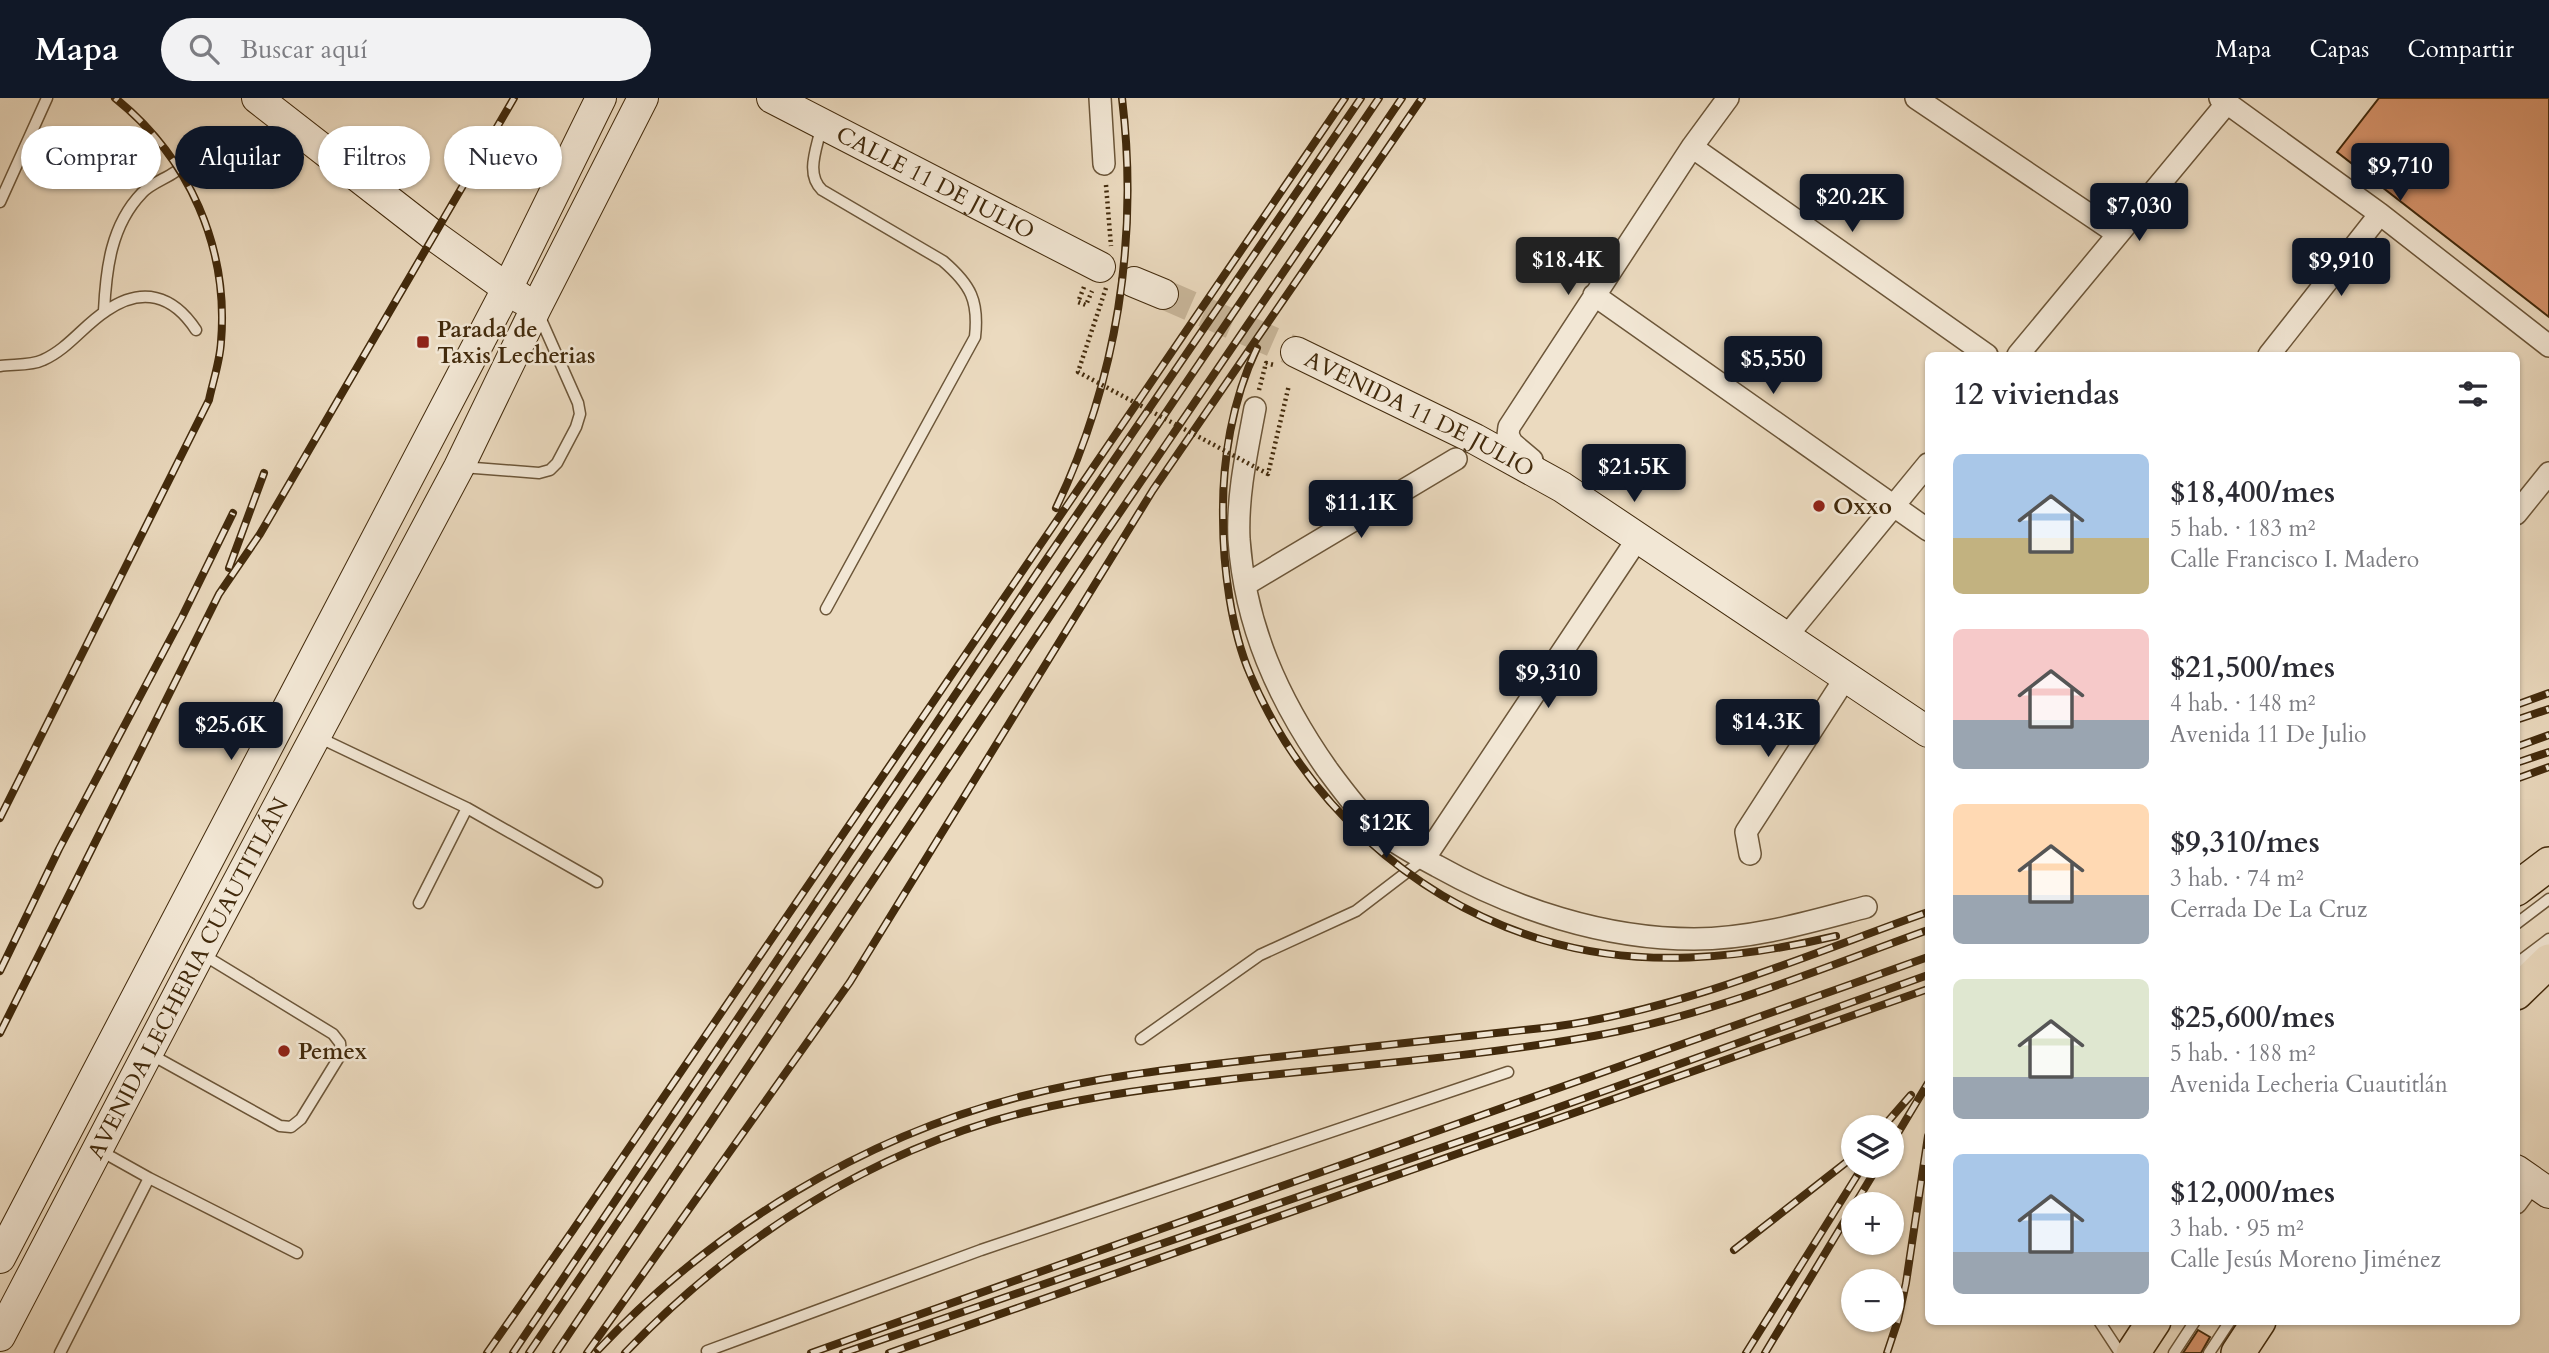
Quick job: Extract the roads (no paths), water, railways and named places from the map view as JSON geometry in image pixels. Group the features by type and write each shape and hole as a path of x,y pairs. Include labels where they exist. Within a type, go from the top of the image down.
{"main road":[{"path":"257,98 507,289 536,308"},
{"name":"AVENIDA LECHERIA CUAUTITLÁN","path":"0,1258 507,289 601,98"},
{"name":"AVENIDA LECHERIA CUAUTITLÁN","path":"0,1336 459,467 643,98"},
{"name":"CALLE 11 DE JULIO","path":"772,98 1113,279 1163,294"},
{"name":"AVENIDA 11 DE JULIO","path":"1296,352 1475,439 1562,487 1925,730"},
{"path":"2520,886 2549,864"},
{"path":"2520,989 2549,961"},
{"path":"0,1258 32,1274"},
{"path":"2133,1353 2151,1325"},
{"path":"2231,1346 2255,1325"}],"street":[{"path":"1100,98 1104,164"},
{"path":"1562,487 1512,443 1508,435 1509,427 1692,147 1728,98"},
{"path":"1916,98 2118,234"},
{"path":"2020,352 2226,100 2380,214 2549,346"},
{"path":"1692,147 1983,352"},
{"path":"2271,352 2380,214"},
{"path":"1594,295 1925,528"},
{"path":"1255,408 1241,479 1239,538 1245,585 1258,640 1277,689 1314,750 1340,787 1374,826 1424,859 1481,891 1539,912 1627,933 1694,939 1770,932 1866,907"},
{"path":"1245,585 1456,458"},
{"path":"1786,637 1925,468"},
{"path":"2520,509 2549,473"},
{"path":"1424,859 1638,538"},
{"path":"1750,854 1746,832 1846,677"}],"lane":[{"path":"0,202 47,98"},
{"path":"822,125 812,173 815,183 822,190 943,261 961,276 973,295 978,315 975,337 826,609"},
{"path":"104,311 107,267 120,224 143,192 175,173"},
{"path":"0,366 41,361 78,337 104,311 126,299 150,296 170,302 185,313 196,330"},
{"path":"459,467 539,473 550,470 557,463 576,427 580,414 578,403 536,308"},
{"path":"315,736 467,808 597,882"},
{"path":"419,903 467,808"},
{"path":"1141,1039 1260,955 1356,911 1424,859"},
{"path":"2520,921 2549,899"},
{"path":"2520,961 2549,939"},
{"path":"148,1052 280,1126 291,1127 301,1119 341,1054 340,1043 333,1034 200,953"},
{"path":"707,1351 981,1250 1508,1072"},
{"path":"97,1149 297,1253"},
{"path":"60,1353 149,1178"},
{"path":"2102,1325 2120,1353"},
{"path":"2174,1353 2192,1325"}],"tunnel":[{"path":"1163,294 1296,352"}],"railway":[{"path":"0,818 209,400 219,356 222,307 218,273 199,207 164,148 115,98"},
{"path":"0,1033 219,594 260,534 514,98"},
{"path":"1056,508 1094,410 1118,308 1125,256 1127,204 1127,151 1122,98"},
{"path":"487,1353 1345,98"},
{"path":"513,1353 1039,570 1361,98"},
{"path":"529,1353 1379,98"},
{"path":"556,1353 1101,540 1402,98"},
{"path":"587,1353 850,982 1153,490 1422,98"},
{"path":"1257,348 1235,410 1224,475 1223,518 1229,598 1243,657 1272,720 1331,803 1367,839 1406,871 1449,899 1495,922 1543,940 1616,955 1689,958 1763,950 1836,936"},
{"path":"229,568 264,473"},
{"path":"0,971 59,849 182,617 233,513"},
{"path":"2520,704 2549,693"},
{"path":"2520,719 2549,709"},
{"path":"2520,746 2549,735"},
{"path":"2520,762 2549,752"},
{"path":"2520,778 2549,767"},
{"path":"598,1350 642,1306 740,1227 848,1162 963,1114 1052,1089 1140,1073 1552,1027 1600,1019 1648,1008 1743,979 1925,913"},
{"path":"625,1353 667,1311 712,1272 810,1203 917,1148 973,1127 1055,1105 1130,1092 1504,1050 1594,1036 1721,1004 1925,931"},
{"path":"811,1353 1925,958"},
{"path":"843,1353 1540,1114 1925,976"},
{"path":"889,1353 1925,990"},
{"path":"1904,1123 1925,1088"},
{"path":"1894,1115 1911,1095"},
{"path":"1887,1353 1906,1283 1925,1156"},
{"path":"1734,1250 1841,1166"},
{"path":"1746,1353 1855,1178"},
{"path":"1862,1192 1871,1178"},
{"path":"1765,1353 1841,1227"}],"place":[{"name":"Parada de Taxis Lecherias","path":"423,342"},
{"name":"Oxxo","path":"1819,506"},
{"name":"Pemex","path":"284,1051"}]}
